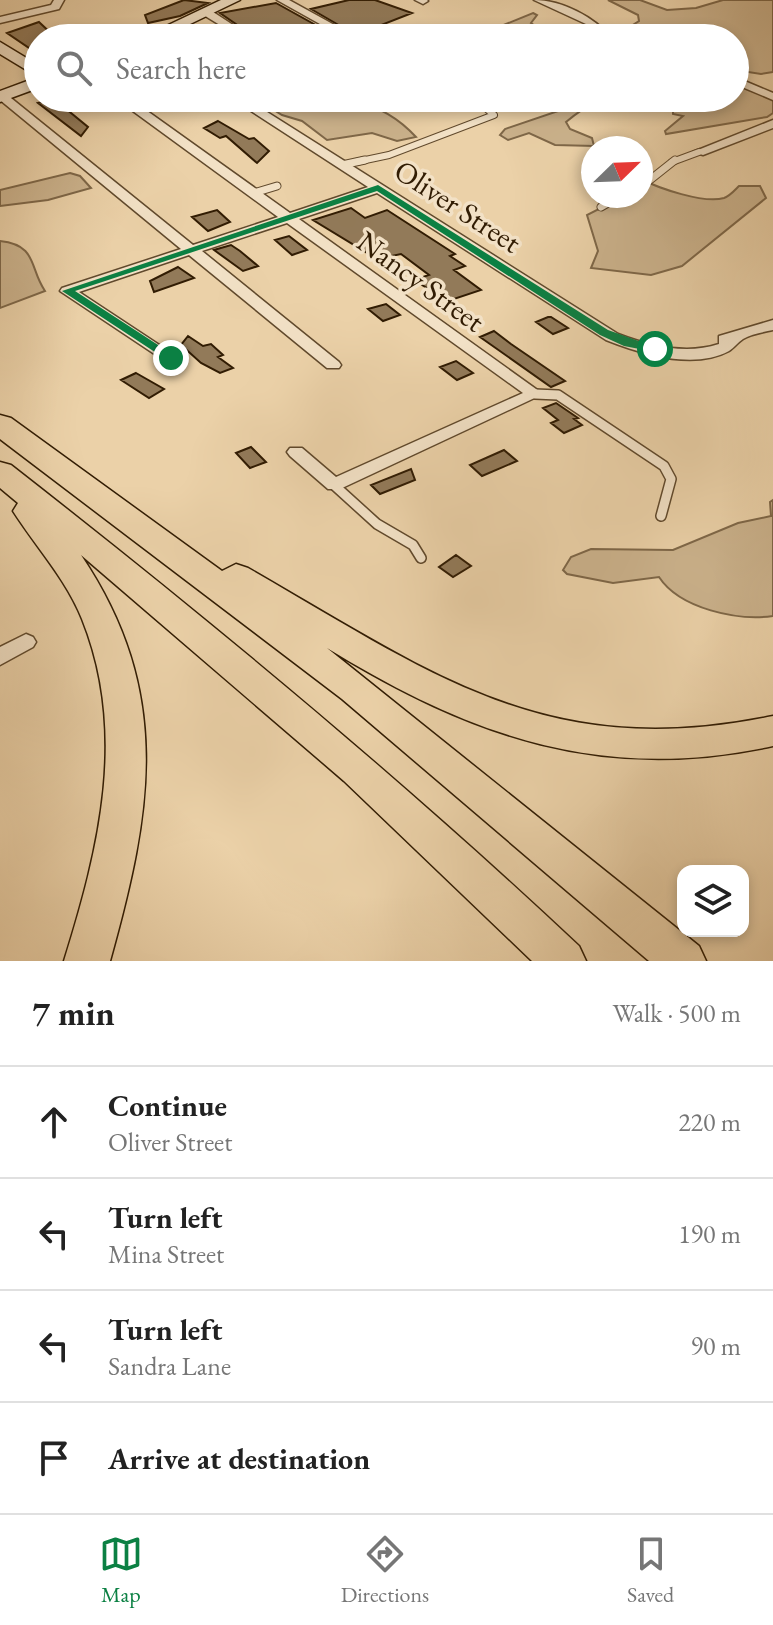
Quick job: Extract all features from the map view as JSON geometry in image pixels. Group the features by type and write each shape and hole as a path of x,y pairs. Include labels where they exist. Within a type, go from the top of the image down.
{"highway":[{"path":"0,424 392,718 683,961"},
{"path":"0,472 222,650 383,791 563,961"},
{"path":"0,479 45,530 82,582 108,636 124,698 128,734 126,806 113,871 87,961"},
{"path":"104,500 411,679 495,717 555,733 651,744 710,742 773,731"}],"main road":[{"path":"180,24 227,1"},
{"path":"0,47 24,63"},
{"path":"1,96 24,87"}],"street":[{"path":"0,20 34,6 57,6 59,0"},
{"path":"282,0 327,24"},
{"path":"539,0 592,24"},
{"path":"206,12 225,24"},
{"path":"749,86 773,97"},
{"path":"1,96 333,365"},
{"name":"Nancy Street","path":"141,112 535,394"},
{"name":"Oliver Street","path":"259,112 604,333 628,343 675,354 701,352 730,345 734,339 773,325"},
{"path":"699,152 773,124"},
{"path":"171,358 67,291 378,188"},
{"path":"296,452 334,485 535,394"},
{"path":"0,657 26,642"}],"lane":[{"path":"342,165 389,155 494,115 490,112"},
{"path":"653,177 675,160 699,152"},
{"path":"254,193 277,186"},
{"path":"535,394 558,395 664,466 671,479 661,516"},
{"path":"334,485 381,527 416,546 421,558"}],"shaded area":[{"path":"608,0 640,0 667,10 696,8 723,0 773,0 773,72 749,72 749,24 634,24 639,21 638,15"},
{"path":"533,13 537,15 532,24 506,24"},
{"path":"749,88 773,98 773,113 767,117 666,134 665,131 683,116 673,114 749,112"},
{"path":"277,112 384,112 416,137 397,141 372,133 327,140 302,121"},
{"path":"555,112 579,112 566,122 570,129 587,136 581,136 581,146 555,145 529,133 508,140 500,135 505,129"},
{"path":"70,173 80,176 91,188 48,200 0,206 0,190"},
{"path":"653,184 705,199 724,198 739,186 760,186 766,198 682,266 651,275 591,268 598,251 587,215 601,208 653,208"},
{"path":"0,241 21,247 27,253 45,291 0,308"},
{"path":"773,500 773,616 743,617 695,605 668,588 659,577 613,583 567,574 563,570 571,557 591,549 673,550 738,523 771,516 770,502"}],"building":[{"path":"184,0 208,3 180,16 148,23 145,15"},
{"path":"349,0 375,0 412,13 384,24 337,24 311,9"},
{"path":"276,3 314,24 236,24 220,13"},
{"path":"24,27 24,45 7,33"},
{"path":"50,112 70,112 88,127 81,136"},
{"path":"218,121 249,139 254,138 269,151 257,163 226,136 220,138 204,128"},
{"path":"351,208 365,218 387,210 455,254 450,256 465,266 454,270 481,290 448,301 414,280 429,275 401,254 377,259 313,220"},
{"path":"217,210 230,222 208,231 192,217"},
{"path":"289,236 307,250 292,255 275,240"},
{"path":"231,245 258,266 243,271 214,250"},
{"path":"178,267 194,278 154,292 150,281"},
{"path":"386,304 400,315 383,321 368,309"},
{"path":"548,317 568,328 553,334 536,322"},
{"path":"494,331 565,381 551,387 480,337"},
{"path":"188,336 203,346 211,344 223,355 218,357 233,368 220,373 201,363 181,345"},
{"path":"456,361 473,373 457,380 440,367"},
{"path":"136,373 164,389 149,398 121,380"},
{"path":"556,403 578,418 574,419 582,425 564,433 551,423 558,420 543,408"},
{"path":"251,447 266,462 250,468 236,453"},
{"path":"504,450 517,461 482,476 470,465"},
{"path":"411,469 415,480 380,494 371,485"},
{"path":"456,555 471,566 453,577 439,567"}],"route":[{"path":"171,358 67,291 378,188 604,333 636,346 655,349"}]}
